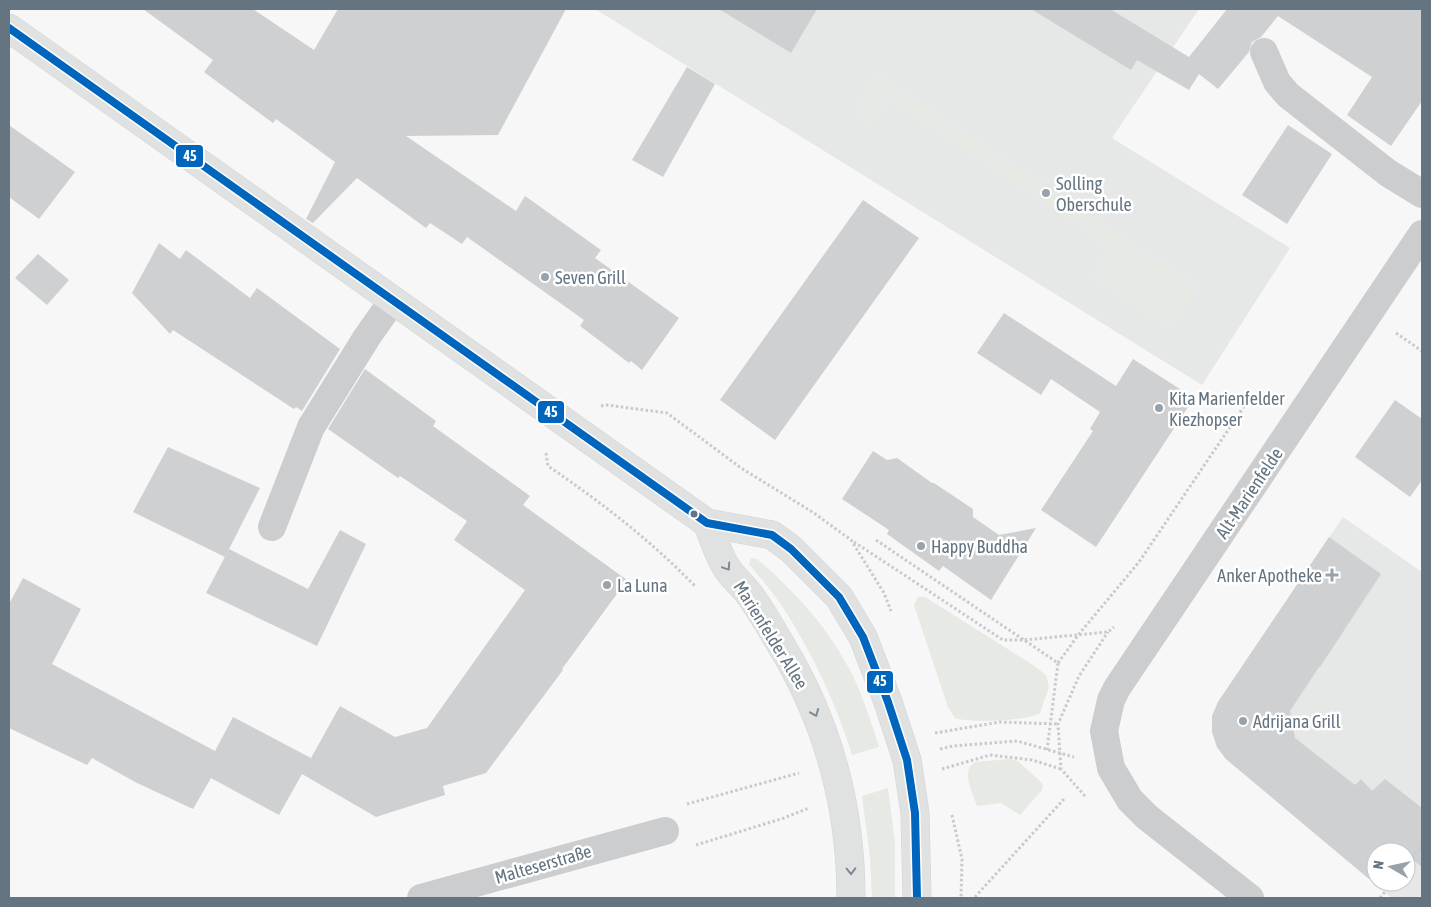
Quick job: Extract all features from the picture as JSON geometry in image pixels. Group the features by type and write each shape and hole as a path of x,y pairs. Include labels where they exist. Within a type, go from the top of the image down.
{"main road":[{"path":"9,28 707,523 772,535 791,549 839,597 863,636 888,702 907,760 915,813 917,898"},
{"name":"Marienfelder Allee","path":"707,523 725,565 758,609 804,686 831,752 845,817 851,865 851,898"}],"street":[{"path":"1264,52 1277,82 1288,94 1388,173 1422,194"},
{"name":"Alt-Marienfelde","path":"1111,768 1104,731 1111,700 1117,688 1422,234"},
{"path":"272,527 311,427 366,337 393,300"},
{"path":"1111,768 1130,800 1147,817 1250,898"},
{"name":"Malteserstraße","path":"421,898 664,831"}],"path":[{"path":"1048,750 1058,664 1078,634 1139,562 1251,396"},
{"path":"550,411 546,456 548,466 666,556 697,589"},
{"path":"851,540 1003,640 1023,640 1108,632 1121,621"},
{"path":"876,540 1058,664"},
{"path":"932,734 1000,722 1058,724"},
{"path":"940,750 953,746 1017,741 1111,768"},
{"path":"941,769 990,755 1032,760 1060,769"},
{"path":"800,772 678,807 664,831 689,847 784,818 809,808"},
{"path":"974,897 1064,800"}],"shaded area":[{"name":"Solling Oberschule","path":"595,9 1199,9 1112,138 1290,248 1202,385"},
{"path":"877,74 1198,287 1169,327 1094,275 1112,248 888,96 869,124 859,117 857,106"},
{"path":"1343,517 1422,572 1422,898 1392,898 1385,892 1416,892 1416,842 1366,842 1366,876 1226,759 1217,747 1212,732 1212,716 1218,702"},
{"path":"751,558 757,559 799,599 835,644 858,686 879,747 852,755 839,716 813,660 782,606 749,564"},
{"path":"918,597 925,597 1046,675 1049,687 1040,713 1024,718 998,720 962,720 955,718 948,707 914,605"},
{"path":"1009,759 1018,761 1043,784 1042,790 1020,815 1001,803 977,806 969,782 968,771 975,762"},
{"path":"888,788 895,842 895,898 872,898 870,857 862,796"}],"building":[{"path":"143,9 253,9 314,50 338,9 566,9 498,135 406,136 516,211 525,196 601,250 595,258 679,318 642,370 631,361 629,363 580,326 584,320 467,237 462,244 430,223 426,228 357,178 313,223 306,219 335,162 276,119 273,123 204,72 213,60"},
{"path":"719,9 817,9 791,53"},
{"path":"1031,9 1110,9 1189,57 1227,9 1422,9 1422,101 1391,146 1347,115 1372,77 1278,16 1261,37 1252,42 1249,52 1218,89 1199,74 1189,90 1137,60 1131,70"},
{"path":"687,67 715,84 663,177 632,160"},
{"path":"9,125 75,172 39,219 9,197"},
{"path":"1288,125 1332,154 1287,224 1242,195"},
{"path":"863,200 919,238 775,440 720,400"},
{"path":"159,243 180,259 186,250 250,298 257,288 340,349 302,411 296,407 294,409 173,330 170,334 132,293"},
{"path":"38,254 69,280 47,305 15,278"},
{"path":"1004,313 1116,386 1133,359 1194,398 1096,547 1041,510 1093,431 1090,429 1100,412 1051,379 1041,395 977,353"},
{"path":"365,369 436,421 433,426 530,496 523,505 627,580 486,773 443,786 445,795 376,817 302,774 279,815 211,778 193,809 137,783 92,758 87,765 9,728 9,604 23,578 81,609 52,664 215,751 233,717 311,758 340,706 395,737 427,728 525,590 454,540 467,521 400,476 398,478 328,429"},
{"path":"1395,400 1422,419 1422,480 1410,497 1355,457"},
{"path":"168,447 260,488 225,557 133,512"},
{"path":"873,451 887,460 897,458 973,509 973,517 999,535 1036,528 991,600 943,566 939,571 887,534 889,530 842,499"},
{"path":"340,530 366,544 317,646 206,593 229,549 308,589"},
{"path":"1329,537 1381,574 1290,711 1295,738 1355,785 1361,779 1372,791 1385,779 1422,808 1422,867 1416,862 1416,842 1366,842 1366,876 1226,759 1217,747 1212,732 1212,716 1218,702"}],"transit line":[{"name":"45","path":"9,28 707,523 772,535 791,549 839,597 863,637 888,702 907,760 915,813 917,898"}],"place":[{"name":"Solling Oberschule","path":"1046,193"},
{"name":"Seven Grill","path":"545,277"},
{"name":"Kita Marienfelder Kiezhopser","path":"1159,408"},
{"name":"Happy Buddha","path":"921,546"},
{"name":"Anker Apotheke","path":"1332,575"},
{"name":"La Luna","path":"607,585"},
{"name":"Adrijana Grill","path":"1243,721"}]}
